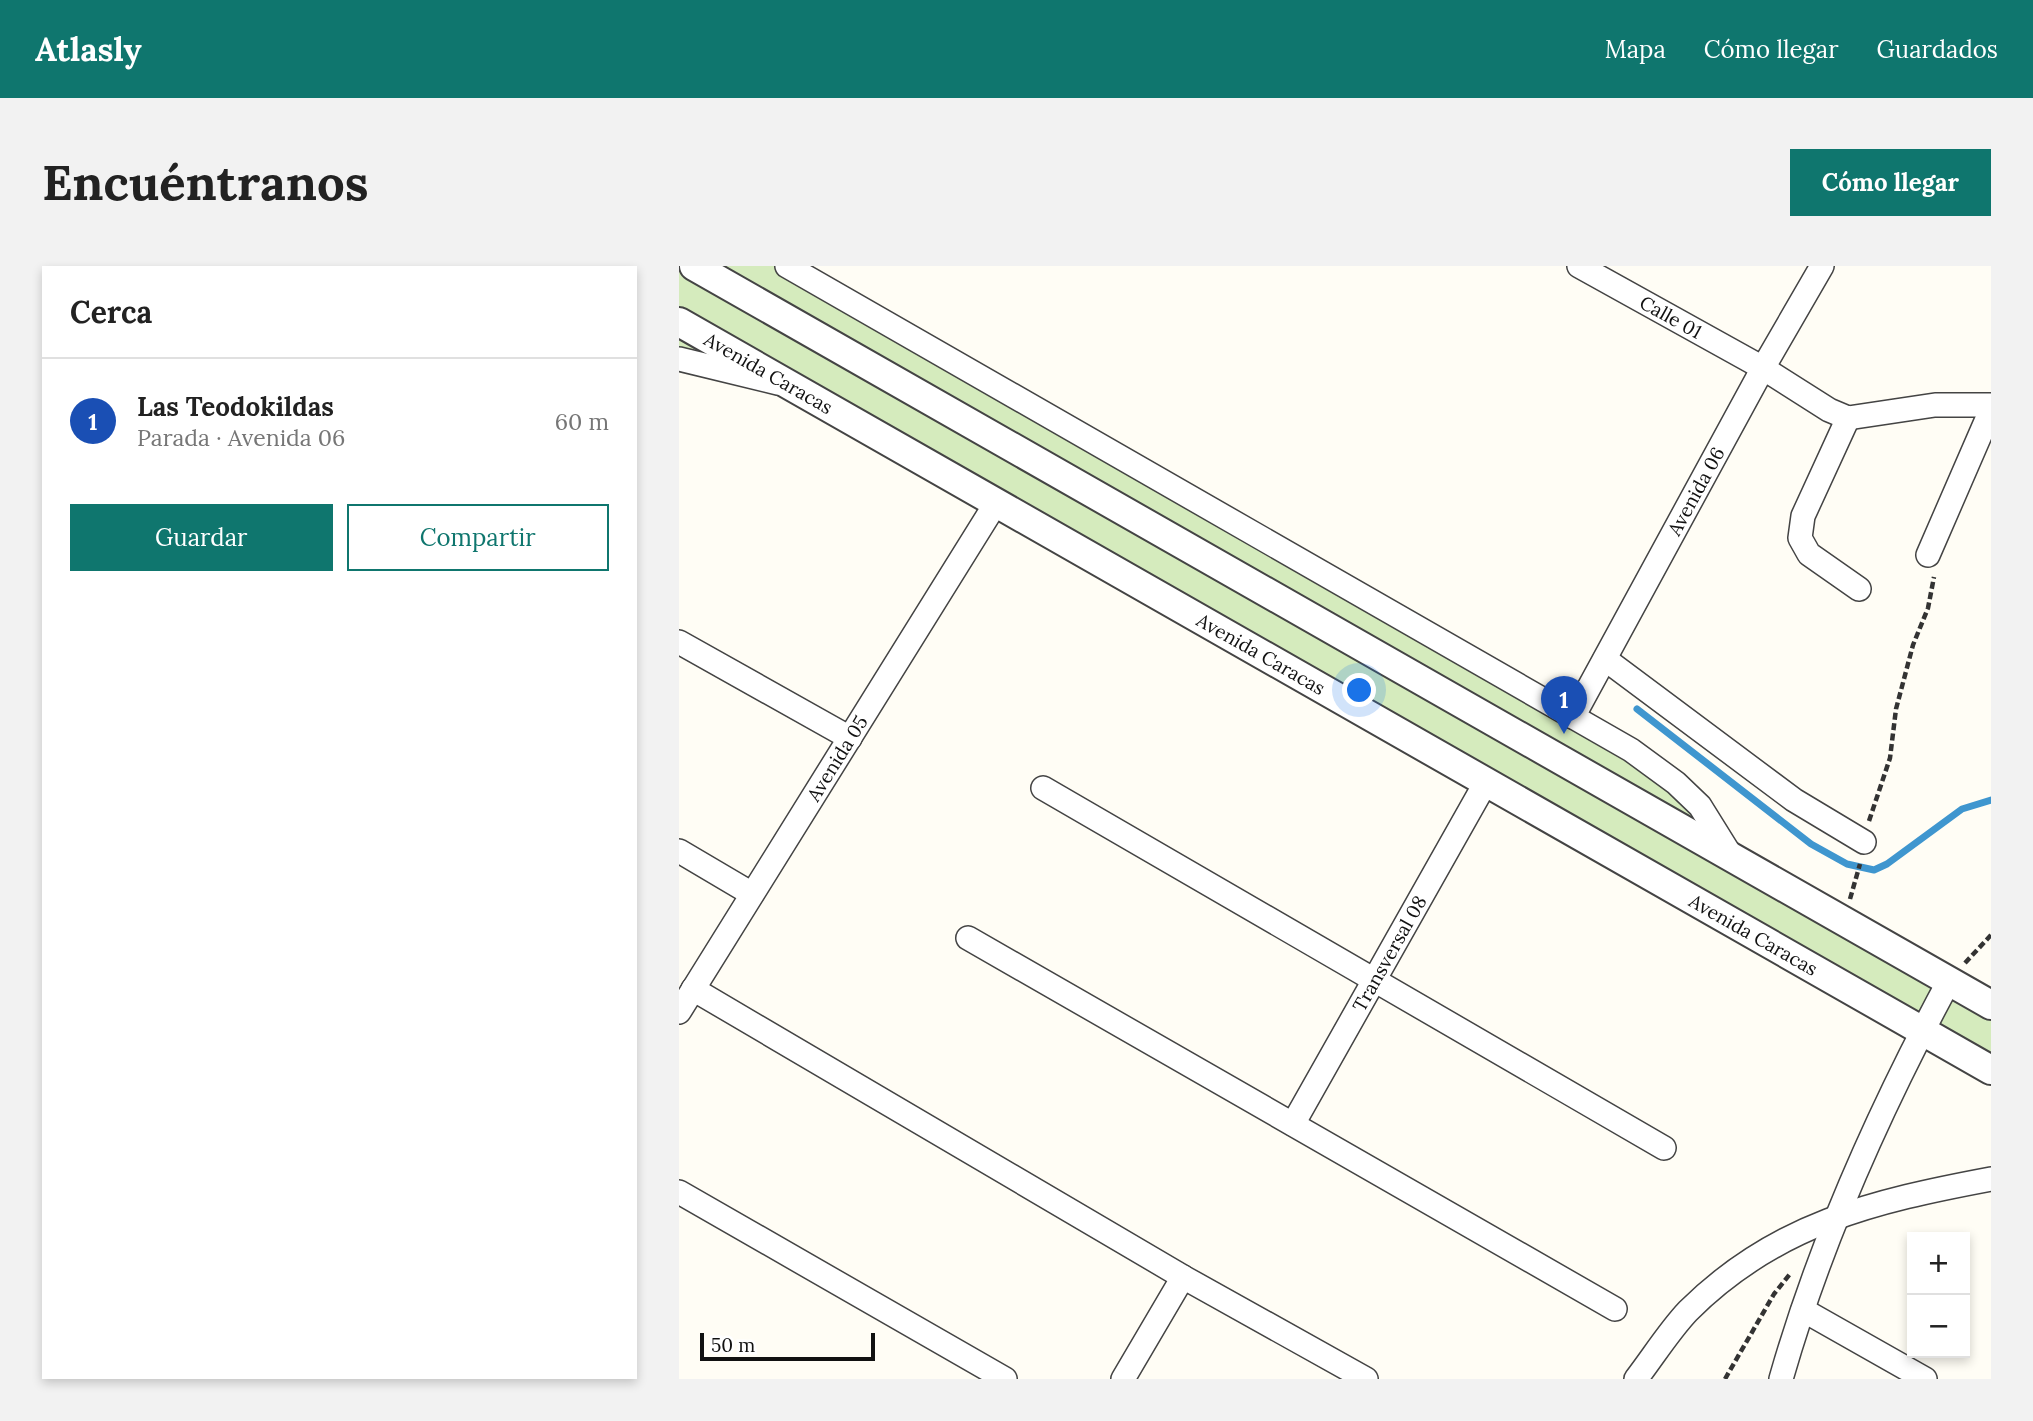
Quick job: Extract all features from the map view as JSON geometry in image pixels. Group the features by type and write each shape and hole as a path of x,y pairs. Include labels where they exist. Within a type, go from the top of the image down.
{"street":[{"path":"694,266 1991,1005"},
{"path":"787,266 1632,750 1700,806 1733,859"},
{"name":"Avenida 06","path":"1573,717 1763,368 1822,266"},
{"name":"Calle 01","path":"1587,268 1763,368 1829,410 1848,418"},
{"name":"Avenida Caracas","path":"679,322 1991,1070"},
{"path":"679,359 790,386"},
{"path":"1859,589 1808,554 1800,538 1803,516 1848,418 1935,405 1991,407 1928,555"},
{"name":"Avenida 05","path":"679,1012 996,503"},
{"path":"679,642 850,737"},
{"path":"1605,659 1794,800 1864,842"},
{"name":"Transversal 08","path":"1293,1124 1486,782"},
{"path":"1043,788 1664,1148"},
{"path":"679,852 753,894"},
{"path":"968,938 1615,1309"},
{"path":"1781,1379 1803,1310 1838,1217 1922,1031 1949,981"},
{"path":"693,989 1183,1277 1366,1379"},
{"path":"1636,1379 1687,1312 1751,1258 1800,1230 1896,1200 1991,1178"},
{"path":"679,1192 1005,1379"},
{"path":"1123,1379 1183,1277"},
{"path":"1803,1310 1925,1379"}],"path":[{"path":"1843,921 1890,758 1896,709 1913,645 1928,608 1934,576 1928,555"},
{"path":"1949,981 1991,935"},
{"path":"1725,1379 1774,1294 1798,1265"}],"green space":[{"path":"679,266 787,266 1675,783 1733,859 1991,1005 1991,1070 791,386 679,359"}],"waterway":[{"path":"1637,709 1811,844 1847,864 1874,870 1887,864 1962,809 1991,800"}],"place":[{"name":"Las Teodokildas","path":"1564,734"}]}
